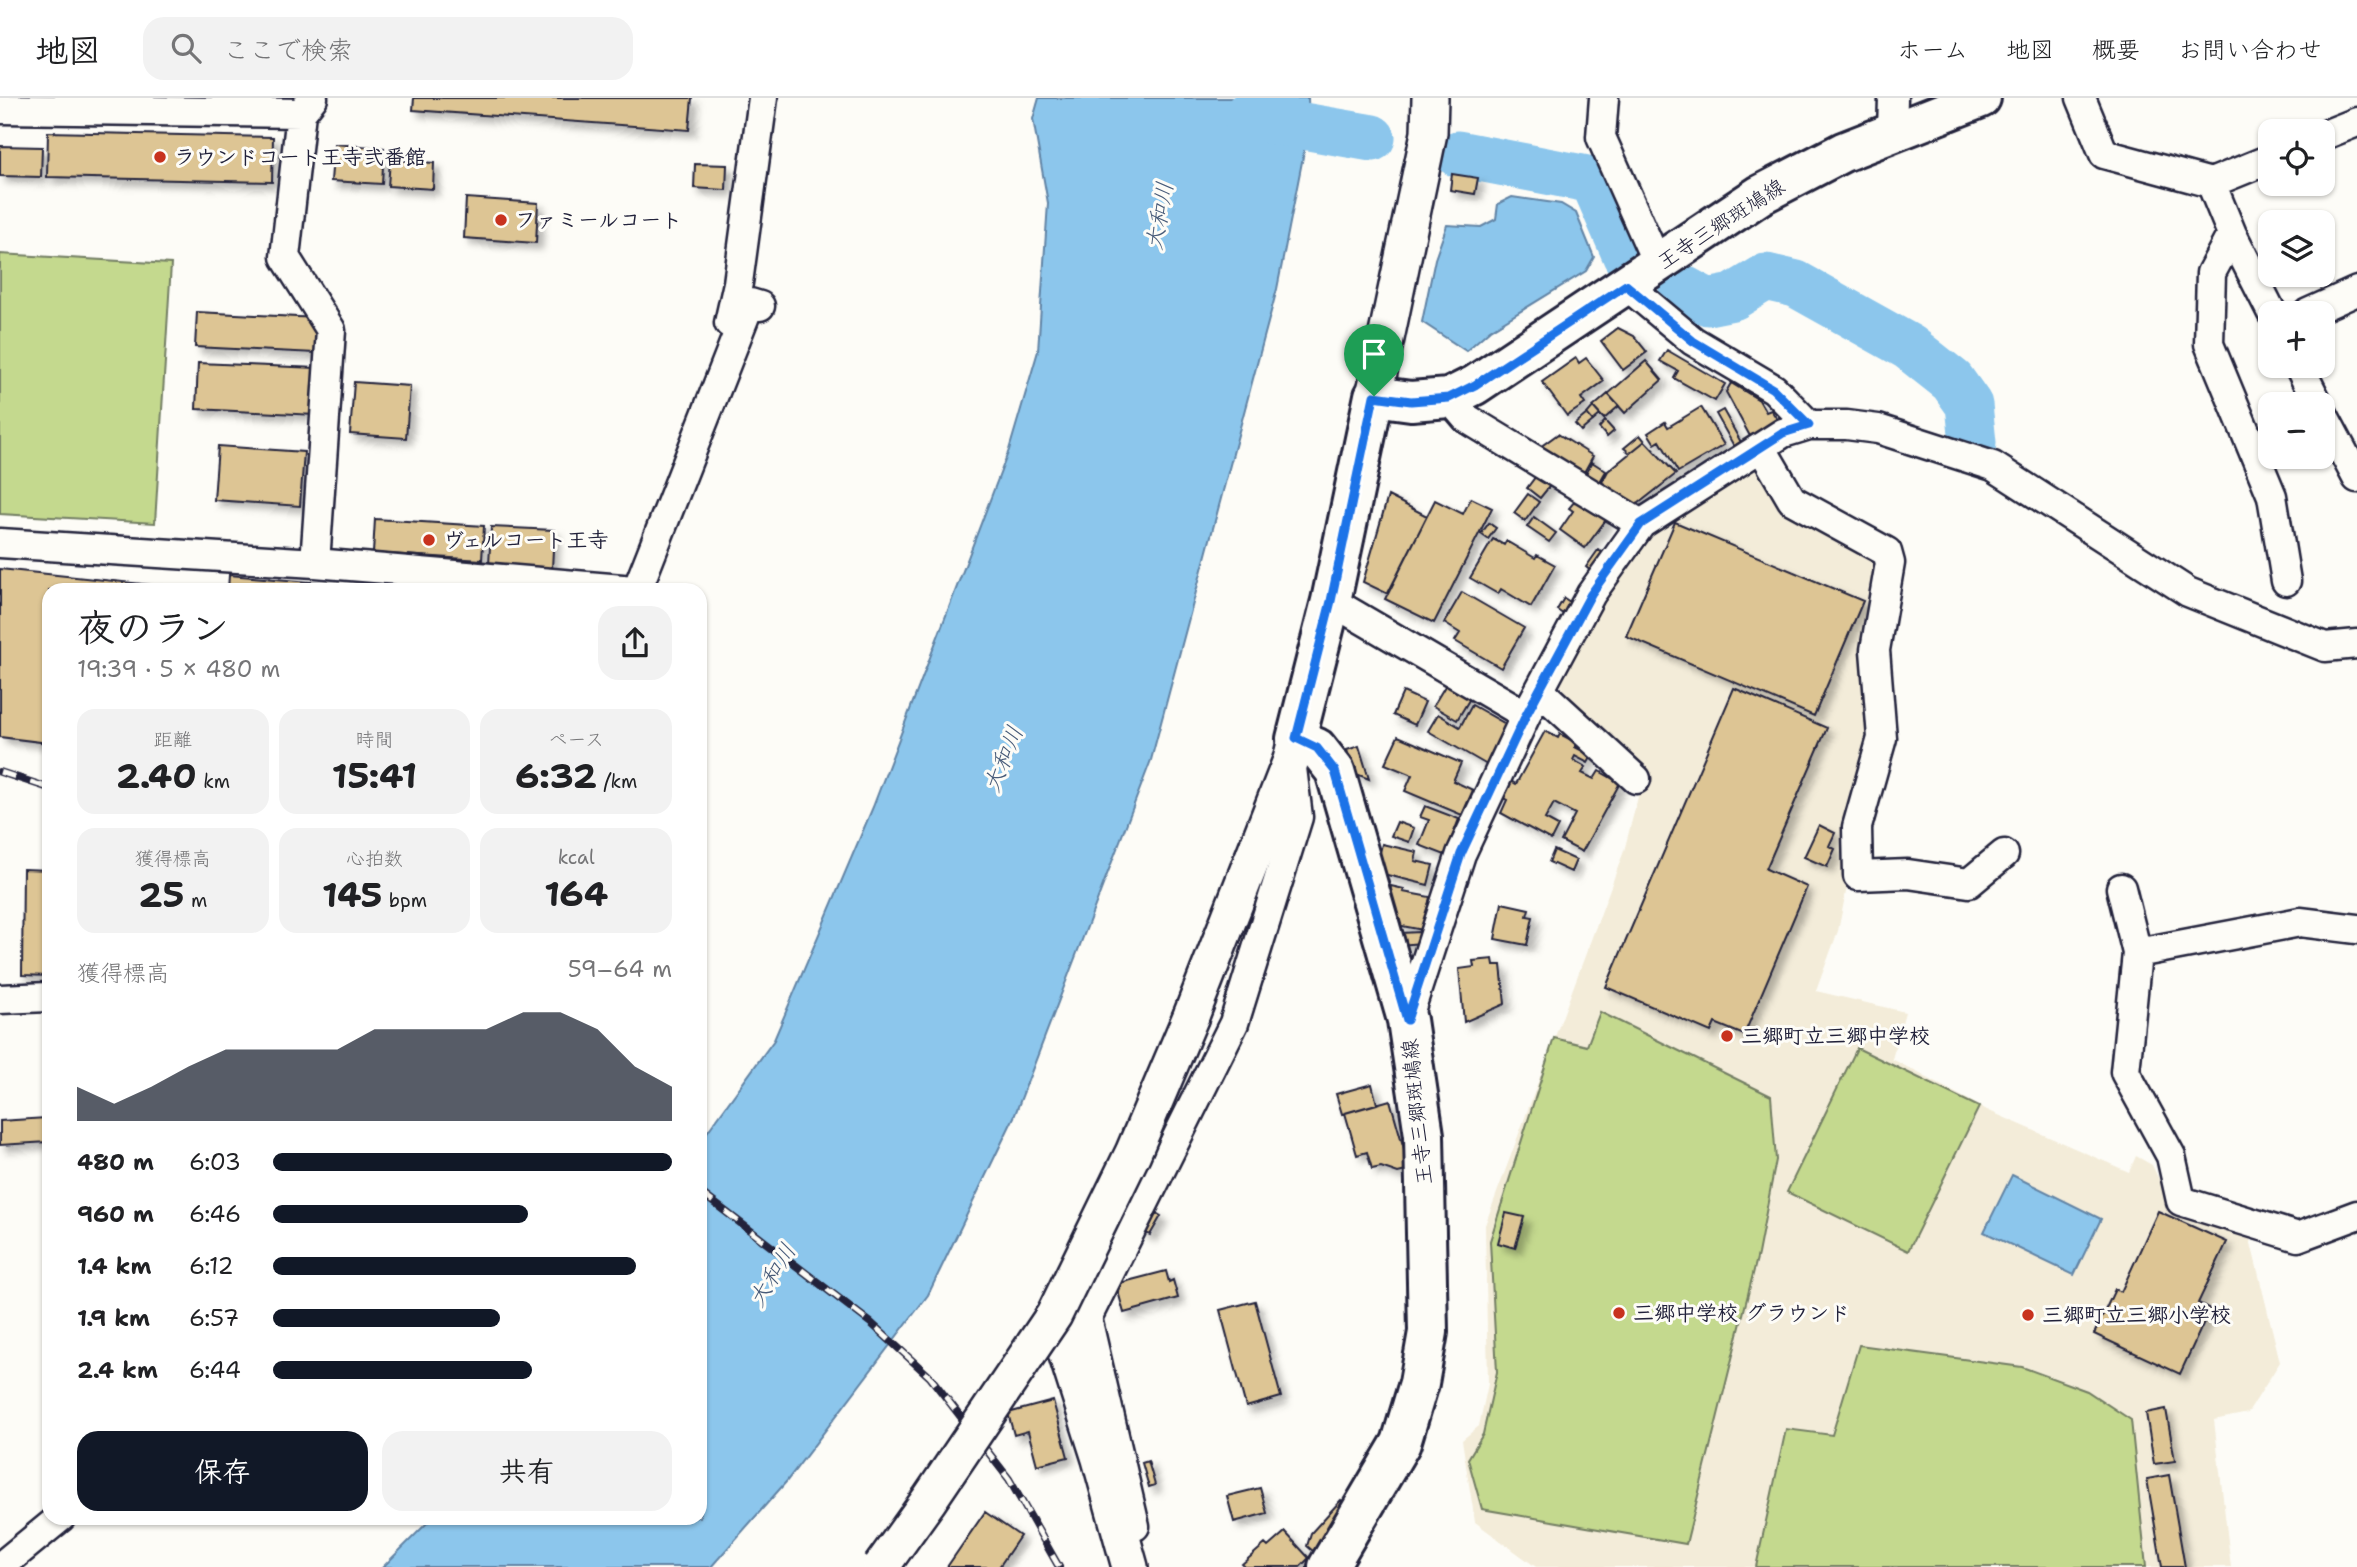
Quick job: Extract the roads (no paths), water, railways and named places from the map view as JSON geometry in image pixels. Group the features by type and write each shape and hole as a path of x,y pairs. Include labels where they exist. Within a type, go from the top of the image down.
{"main road":[{"name":"王寺三郷斑鳩線","path":"1374,396 1411,401 1449,398 1475,385 1760,195 1843,152 1892,115 1982,98"},
{"path":"1293,749 1331,601 1374,396"},
{"name":"王寺三郷斑鳩線","path":"1293,749 1317,748 1335,771 1407,1020 1424,1135 1428,1332 1419,1382 1401,1443 1328,1567"}],"street":[{"path":"709,407 738,282 763,98"},
{"path":"1374,396 1429,133 1430,98"},
{"path":"1604,98 1601,137 1658,265"},
{"path":"2081,98 2104,154 2211,183 2258,164"},
{"path":"0,109 34,104 307,106 285,257 331,330 315,563"},
{"path":"2335,131 2357,122"},
{"path":"2211,183 2232,234 2266,301"},
{"path":"2232,234 2211,273 2209,344 2272,496 2286,581"},
{"path":"1626,285 1693,341 1773,389 1809,425"},
{"path":"2335,301 2357,291"},
{"path":"638,583 750,303 760,306"},
{"path":"1449,398 1466,418 1641,524"},
{"path":"1407,1020 1461,854 1526,715 1591,594 1641,524 1783,433 1809,425 1847,425 1878,429 1993,466 2188,592 2325,647 2357,644"},
{"path":"2335,437 2357,478"},
{"path":"1761,447 1792,500 1887,552 1890,563 1875,650 1882,738 1857,827 1858,876 1908,874 1969,883 2004,854"},
{"path":"0,543 315,563 552,583"},
{"path":"1331,601 1526,715"},
{"path":"1540,691 1636,779"},
{"path":"881,1567 1054,1315 1133,1153 1191,1016 1293,749"},
{"path":"1144,1567 1087,1318 1234,1023 1298,817 1293,749"},
{"path":"2121,888 2137,953 2125,1072 2171,1156 2181,1202 2298,1237 2357,1215"},
{"path":"2137,953 2300,922 2357,929"},
{"path":"0,999 42,997"},
{"path":"1054,1315 1100,1459 1130,1567"},
{"path":"0,1567 51,1525"}],"water":[{"name":"大和川","path":"1039,98 1308,98 1309,126 1277,289 1151,760 1014,1117 928,1295 786,1482 711,1567 383,1567 425,1525 707,1525 707,1132 774,1040 873,807 1009,450 1038,351 1048,203 1033,119"},
{"path":"1512,197 1561,204 1576,213 1594,257 1586,271 1490,330 1466,351 1422,322 1435,259 1447,225 1481,227 1496,219 1498,204"},
{"path":"2012,1175 2101,1219 2074,1275 1984,1232"}],"waterway":[{"path":"1246,116 1372,138"},
{"path":"1458,154 1593,180 1626,256"},
{"path":"1682,288 1708,302 1733,297 1766,277 1796,284 1909,347 1952,381 1969,405 1973,443"}],"railway":[{"path":"0,772 42,786"},
{"path":"707,1197 871,1323 930,1377 1009,1479 1059,1567"}],"place":[{"name":"ラウンドコート王寺弐番館","path":"160,157"},
{"name":"ファミールコート","path":"501,220"},
{"name":"ヴェルコート王寺","path":"429,540"},
{"name":"三郷町立三郷中学校","path":"1727,1036"},
{"name":"三郷中学校 グラウンド","path":"1619,1313"},
{"name":"三郷町立三郷小学校","path":"2028,1315"}]}
